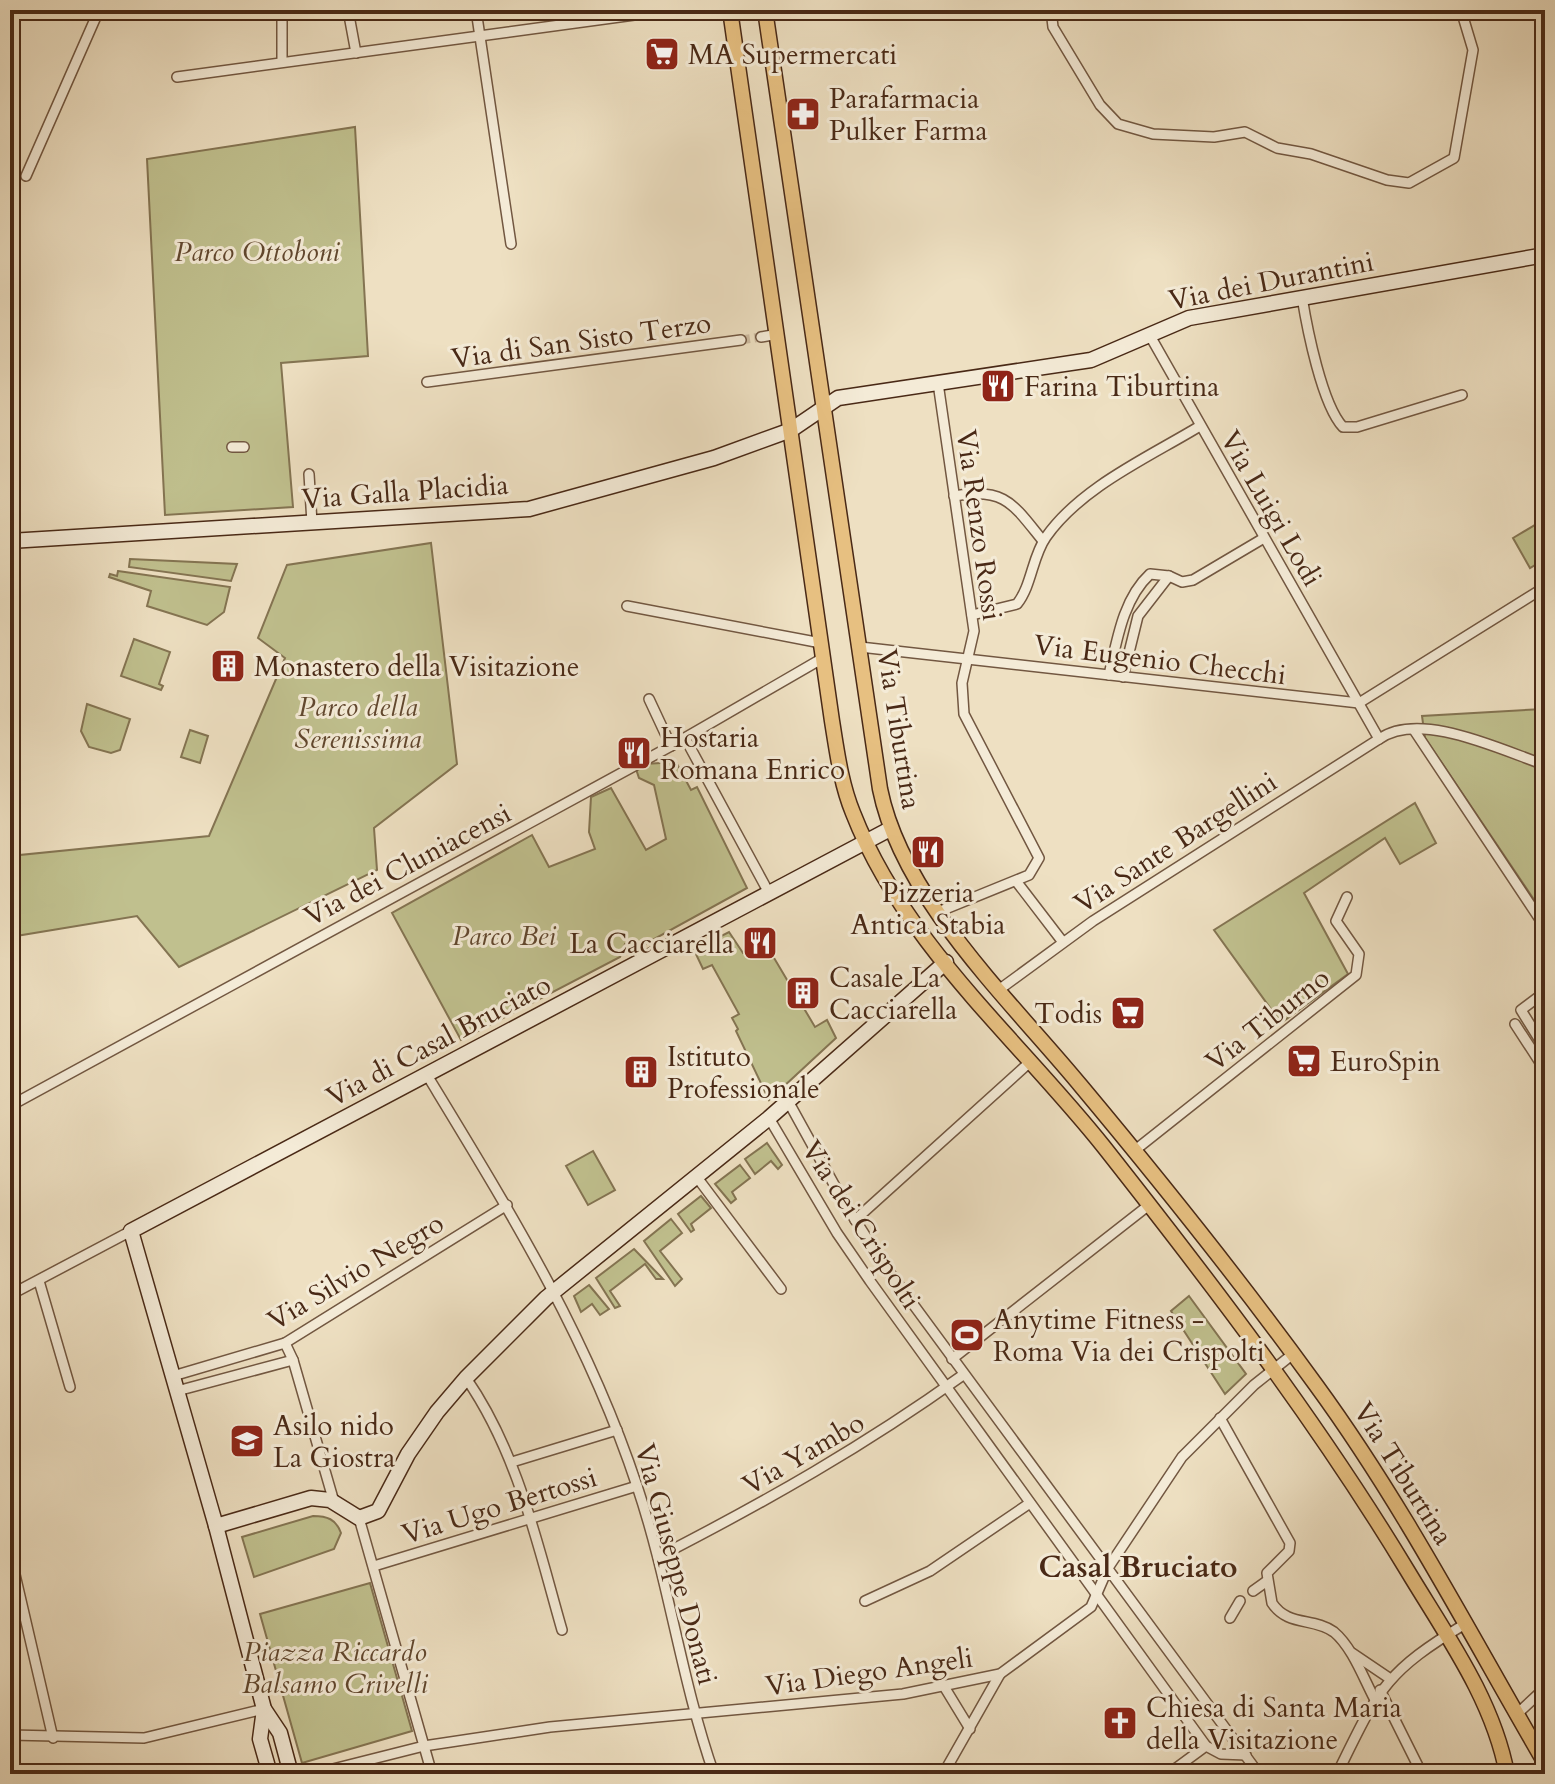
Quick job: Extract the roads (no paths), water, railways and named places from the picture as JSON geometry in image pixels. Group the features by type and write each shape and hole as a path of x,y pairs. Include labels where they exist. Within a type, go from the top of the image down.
{"main road":[{"name":"Via Tiburtina","path":"730,10 841,775 866,843 898,899 946,962 1101,1144 1275,1369 1373,1513 1446,1635 1495,1723 1507,1774"},
{"name":"Via Tiburtina","path":"765,10 880,789 890,829 920,886 938,912 1118,1130 1293,1354 1352,1437 1545,1763"}],"street":[{"path":"26,176 99,10"},
{"path":"282,10 282,62"},
{"path":"348,10 356,53"},
{"path":"476,10 511,244"},
{"path":"177,77 671,10"},
{"path":"1051,10 1053,27 1100,105 1118,124 1153,134 1214,137 1245,132 1277,148 1311,154 1387,180 1409,183 1454,158 1473,50 1461,10"},
{"name":"Via dei Durantini","path":"824,404 838,398 1091,360 1114,353 1149,334 1195,316 1545,255"},
{"path":"1302,297 1316,359 1334,415 1343,427 1357,427 1462,395"},
{"path":"761,337 778,334"},
{"name":"Via Luigi Lodi","path":"1149,334 1379,739"},
{"name":"Via di San Sisto Terzo","path":"427,382 741,340"},
{"name":"Via Renzo Rossi","path":"938,383 974,637 962,687 967,724 1039,858 1033,872 1016,881"},
{"path":"791,430 824,404"},
{"path":"972,615 1017,604 1043,541 1063,517 1100,487 1200,426"},
{"name":"Via Galla Placidia","path":"10,541 481,515 540,507 668,473 791,430"},
{"path":"232,447 244,447"},
{"path":"309,474 312,523"},
{"path":"954,496 980,492 998,495 1017,509 1043,541"},
{"path":"1109,675 1119,631 1134,596 1150,574 1169,576 1182,582 1193,580 1264,538"},
{"path":"1123,677 1136,622 1147,601 1169,576"},
{"path":"1359,703 1545,587"},
{"path":"627,606 822,650"},
{"name":"Via Eugenio Checchi","path":"860,647 1359,703"},
{"name":"Via dei Cluniacensi","path":"10,1106 671,746 822,650"},
{"path":"649,699 671,746"},
{"name":"Via Sante Bargellini","path":"1000,989 1062,941 1379,739 1397,729 1414,730"},
{"path":"1414,730 1460,736 1545,765"},
{"path":"1414,730 1545,927"},
{"path":"685,738 769,893"},
{"name":"Via di Casal Bruciato","path":"10,1295 890,829"},
{"path":"938,912 1016,881 1062,941"},
{"path":"898,899 920,886"},
{"name":"Via Tiburno","path":"1134,1151 1356,975 1359,954 1336,921 1347,897"},
{"path":"359,1518 380,1509 415,1442 466,1378 555,1290 769,1118 946,962"},
{"path":"1544,1068 1539,1039 1521,1010 1545,992"},
{"path":"1515,1024 1544,1068"},
{"path":"855,1220 1030,1062"},
{"name":"Via Giuseppe Donati","path":"427,1075 507,1205 555,1290 599,1379 637,1486 658,1557 694,1714 714,1774"},
{"name":"Via dei Crispolti","path":"788,1101 855,1220 963,1375 1259,1774"},
{"name":"Via dei Crispolti","path":"769,1118 837,1233 1206,1746"},
{"path":"1101,1144 1118,1130"},
{"path":"696,1176 781,1289"},
{"name":"Via Silvio Negro","path":"173,1376 285,1343 507,1205"},
{"path":"952,1359 1149,1205"},
{"path":"131,1231 216,1526 264,1709 280,1733 291,1774"},
{"path":"39,1281 70,1387"},
{"path":"285,1343 293,1360 334,1502"},
{"path":"1275,1369 1293,1354"},
{"name":"Via Silvio Negro","path":"177,1391 293,1360"},
{"name":"Via Diego Angeli","path":"424,1746 495,1733 945,1688 1000,1674 1056,1637 1091,1607 1108,1568 1182,1457 1275,1369"},
{"name":"Via Yambo","path":"658,1557 791,1487 891,1427 963,1375"},
{"path":"466,1378 512,1462 562,1630"},
{"path":"1220,1418 1290,1543 1285,1556 1269,1569 1267,1581 1272,1603 1292,1621 1328,1629 1349,1651 1422,1774"},
{"path":"512,1462 617,1430"},
{"name":"Via Ugo Bertossi","path":"374,1566 531,1521 637,1486"},
{"path":"216,1526 303,1500 322,1498 359,1518 432,1774"},
{"path":"865,1601 930,1571 1030,1503"},
{"path":"10,1553 53,1738"},
{"path":"1253,1591 1267,1581"},
{"path":"1230,1618 1240,1601"},
{"path":"1337,1774 1377,1694 1389,1678 1465,1624"},
{"path":"1349,1651 1389,1678"},
{"path":"939,1774 946,1769 1000,1674"},
{"path":"945,1688 970,1729"},
{"path":"1517,1714 1545,1688"},
{"path":"10,1735 144,1738 264,1709"},
{"path":"264,1709 260,1739 270,1774"},
{"path":"313,1774 424,1746"},
{"path":"1168,1774 1206,1746 1221,1754 1246,1755"}],"tunnel":[{"path":"741,340 761,337"}],"place":[{"name":"MA Supermercati","path":"662,54"},
{"name":"Parafarmacia Pulker Farma","path":"803,114"},
{"name":"Farina Tiburtina","path":"998,386"},
{"name":"Monastero della Visitazione","path":"228,666"},
{"name":"Hostaria Romana Enrico","path":"634,753"},
{"name":"Pizzeria Antica Stabia","path":"928,852"},
{"name":"La Cacciarella","path":"760,943"},
{"name":"Casale La Cacciarella","path":"803,993"},
{"name":"Todis","path":"1128,1013"},
{"name":"EuroSpin","path":"1304,1061"},
{"name":"Istituto Professionale","path":"641,1072"},
{"name":"Anytime Fitness - Roma Via dei Crispolti","path":"967,1335"},
{"name":"Asilo nido La Giostra","path":"247,1441"},
{"name":"Chiesa di Santa Maria della Visitazione","path":"1120,1723"}],"district":[{"name":"Casal Bruciato","path":"1138,1567"}],"park label":[{"name":"Parco Ottoboni","path":"257,251"},
{"name":"Parco della Serenissima","path":"358,722"},
{"name":"Parco Bei","path":"504,935"},
{"name":"Piazza Riccardo Balsamo Crivelli","path":"335,1667"}]}
